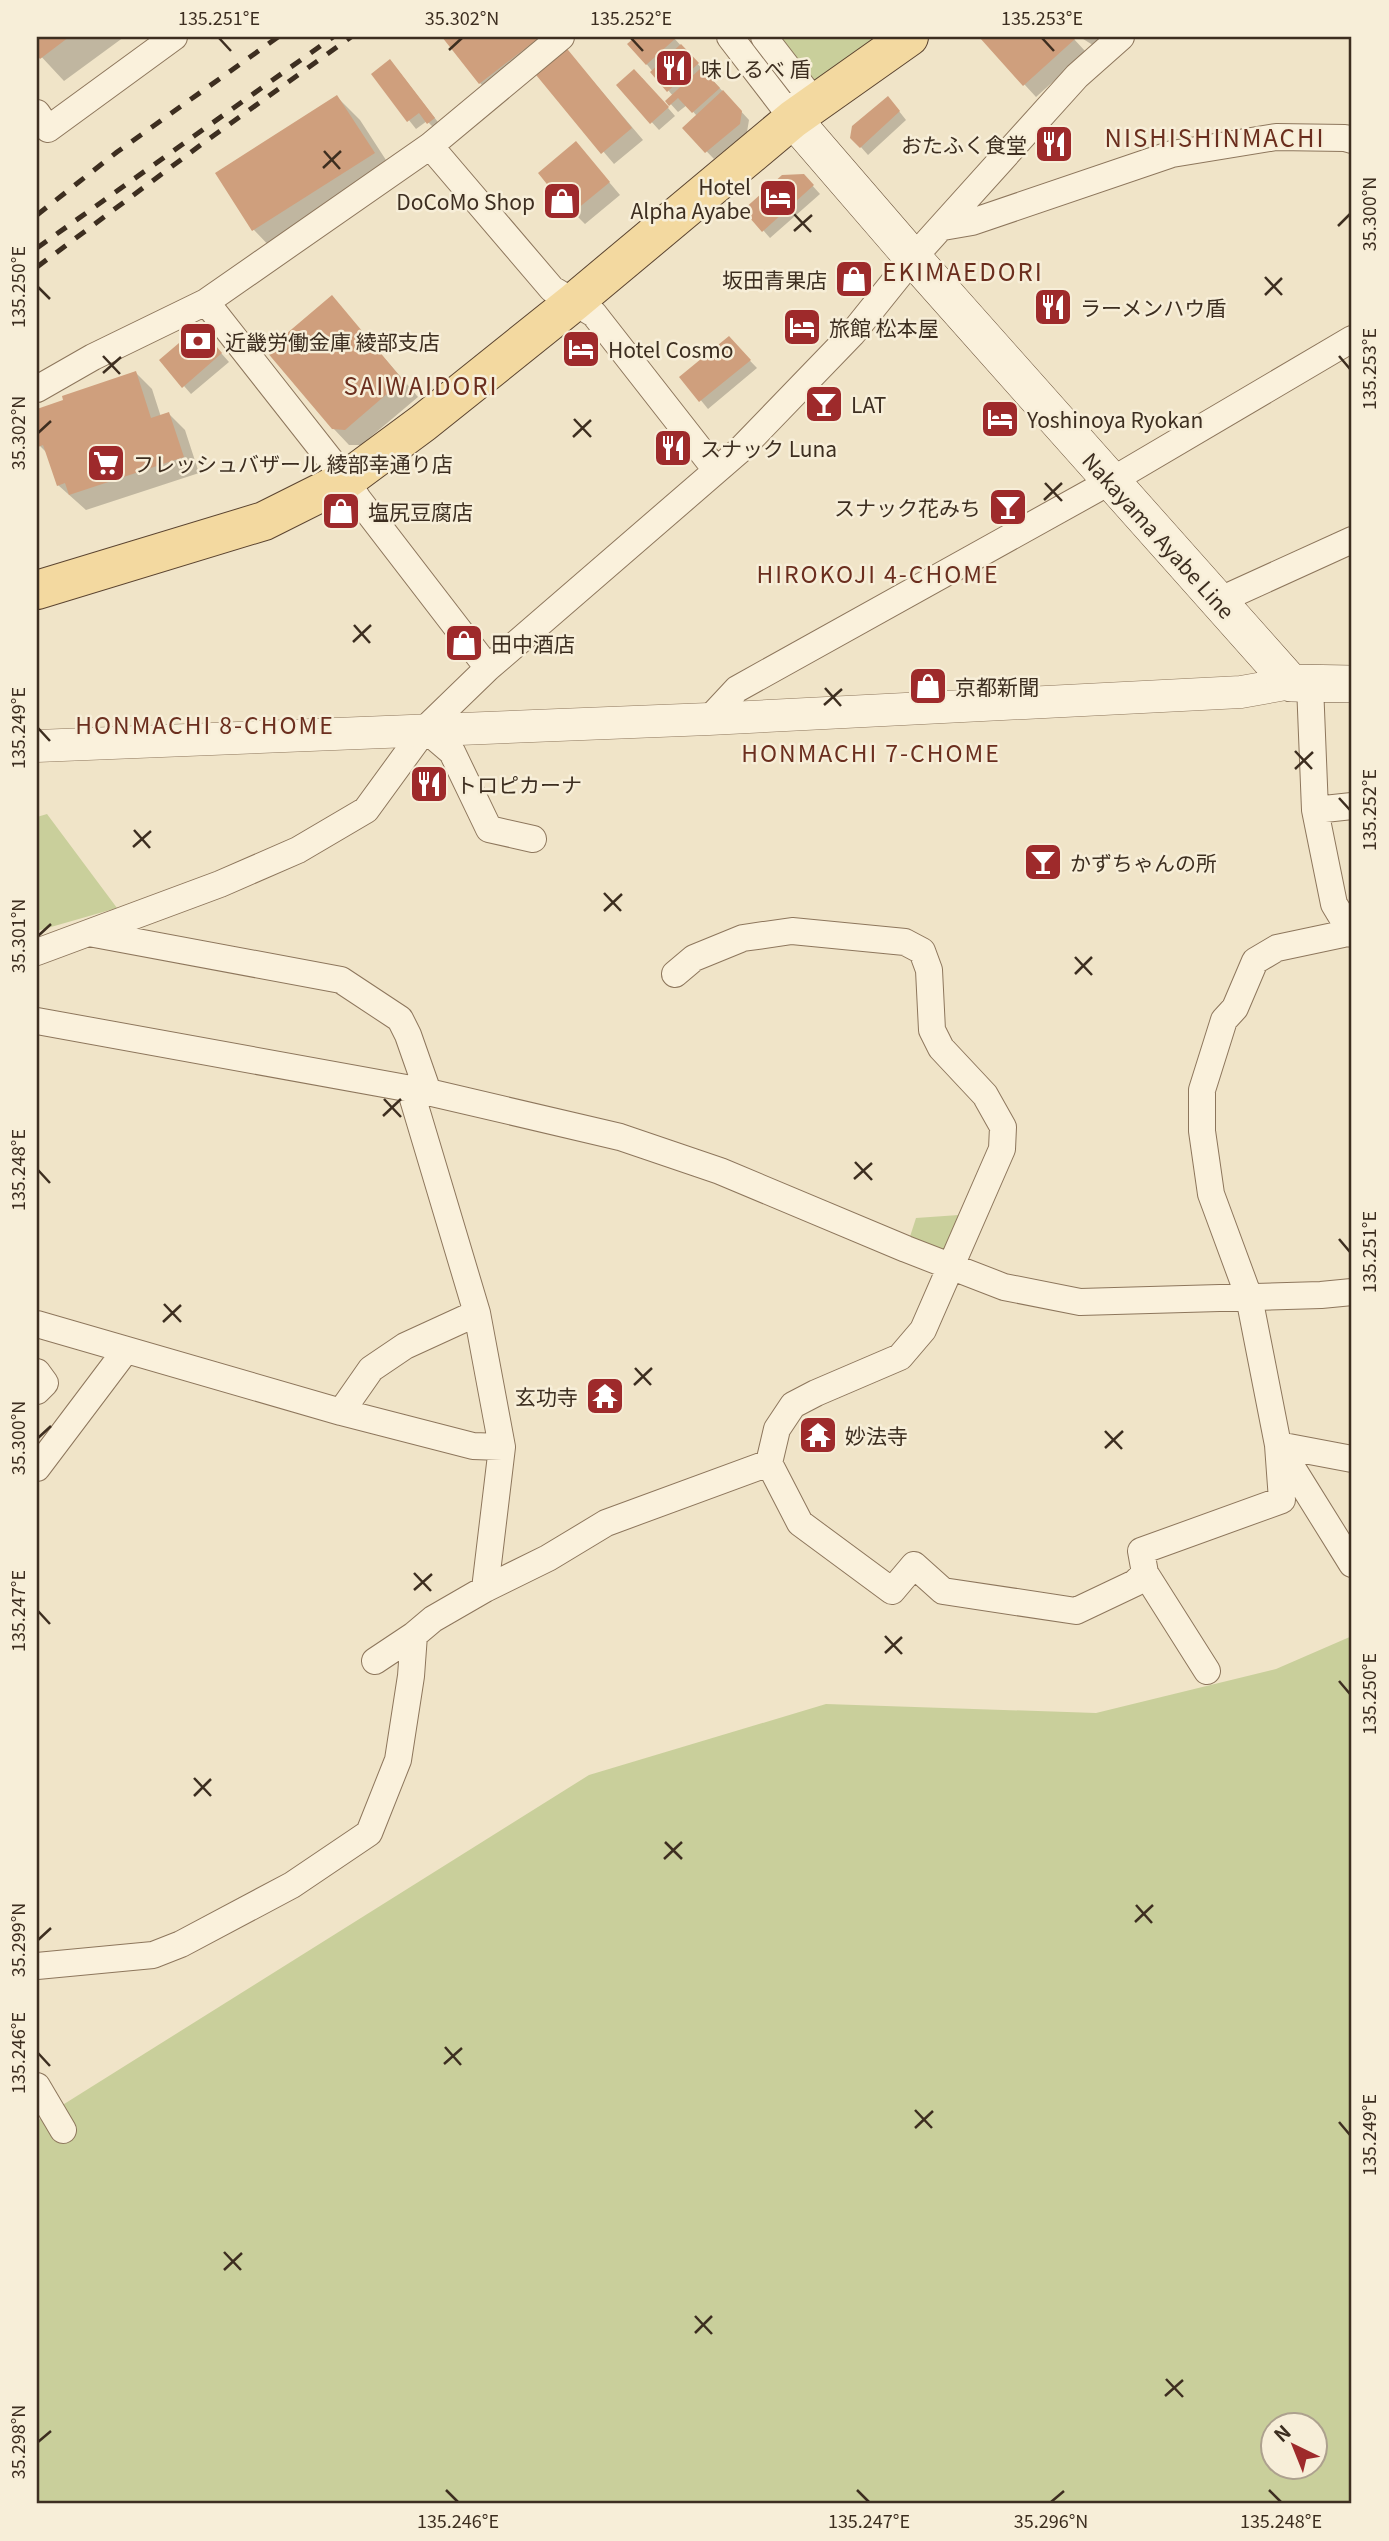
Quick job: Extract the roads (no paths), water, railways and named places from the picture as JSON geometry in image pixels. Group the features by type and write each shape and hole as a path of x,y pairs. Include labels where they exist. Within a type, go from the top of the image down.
{"main road":[{"path":"37,590 264,521 346,480 423,423 574,302 793,119 909,37"},
{"name":"Nakayama Ayabe Line","path":"793,119 1218,601 1301,684"},
{"path":"1301,684 1352,684"}],"street":[{"path":"37,113 48,129 174,37"},
{"path":"37,389 93,357 206,302 430,146 561,37"},
{"path":"730,37 793,119 805,90 764,37"},
{"path":"37,952 232,880 298,849 366,810 425,729 488,668 738,450 852,334 914,258 1077,76 1121,37"},
{"path":"943,228 972,222 1172,154 1276,137 1352,140"},
{"path":"430,146 552,289 594,314 716,470"},
{"path":"206,302 346,480 488,668"},
{"path":"709,719 737,689 1111,481 1352,338"},
{"path":"1218,601 1352,540"},
{"path":"37,746 709,719 1241,692 1301,684 1315,810 1334,904 1351,932 1278,948 1255,961 1240,1000 1224,1020 1202,1090 1202,1131 1211,1194 1249,1297 1278,1445 1282,1500 1141,1551 1145,1573 1207,1671"},
{"path":"425,729 452,752 489,829 533,839"},
{"path":"1315,810 1352,806"},
{"path":"675,974 694,958 743,938 792,931 905,942 922,951 929,970 932,1030 941,1048 985,1095 1003,1127 1002,1149 923,1330 900,1357 816,1392 793,1405 776,1429 769,1463 800,1523 892,1591 914,1565 943,1591 1076,1611 1135,1583 1145,1573"},
{"path":"88,933 341,980 400,1018 477,1313 502,1447 485,1589"},
{"path":"37,1021 419,1091 620,1137 732,1176 951,1268 1004,1287 1080,1302 1352,1292"},
{"path":"341,1412 371,1369 405,1346 477,1313"},
{"path":"37,1324 341,1412 473,1446 502,1447"},
{"path":"37,1468 126,1350"},
{"path":"37,1372 45,1383 37,1391"},
{"path":"1278,1445 1352,1459"},
{"path":"1278,1445 1352,1564"},
{"path":"374,1661 433,1619 485,1589 548,1558 606,1523 769,1463"},
{"path":"37,1966 153,1955 181,1944 292,1885 369,1833 398,1760 414,1635"},
{"path":"37,2086 63,2130"}],"railway":[{"path":"37,215 117,152 278,37"},
{"path":"37,248 333,37"},
{"path":"37,267 351,37"}],"place":[{"name":"味しるべ 盾","path":"674,68"},
{"name":"おたふく食堂","path":"1054,144"},
{"name":"Hotel Alpha Ayabe","path":"778,198"},
{"name":"DoCoMo Shop","path":"562,201"},
{"name":"坂田青果店","path":"854,279"},
{"name":"ラーメンハウ盾","path":"1053,307"},
{"name":"旅館 松本屋","path":"802,327"},
{"name":"近畿労働金庫 綾部支店","path":"198,341"},
{"name":"Hotel Cosmo","path":"581,349"},
{"name":"LAT","path":"824,404"},
{"name":"Yoshinoya Ryokan","path":"1000,419"},
{"name":"スナック Luna","path":"673,448"},
{"name":"フレッシュバザール 綾部幸通り店","path":"106,463"},
{"name":"スナック花みち","path":"1008,507"},
{"name":"塩尻豆腐店","path":"341,511"},
{"name":"田中酒店","path":"464,643"},
{"name":"京都新聞","path":"928,686"},
{"name":"トロピカーナ","path":"429,784"},
{"name":"かずちゃんの所","path":"1043,862"},
{"name":"玄功寺","path":"605,1396"},
{"name":"妙法寺","path":"818,1435"}],"district":[{"name":"NISHISHINMACHI","path":"1215,136"},
{"name":"EKIMAEDORI","path":"963,270"},
{"name":"SAIWAIDORI","path":"421,384"},
{"name":"HIROKOJI 4-CHOME","path":"878,573"},
{"name":"HONMACHI 8-CHOME","path":"205,724"},
{"name":"HONMACHI 7-CHOME","path":"871,752"}]}
